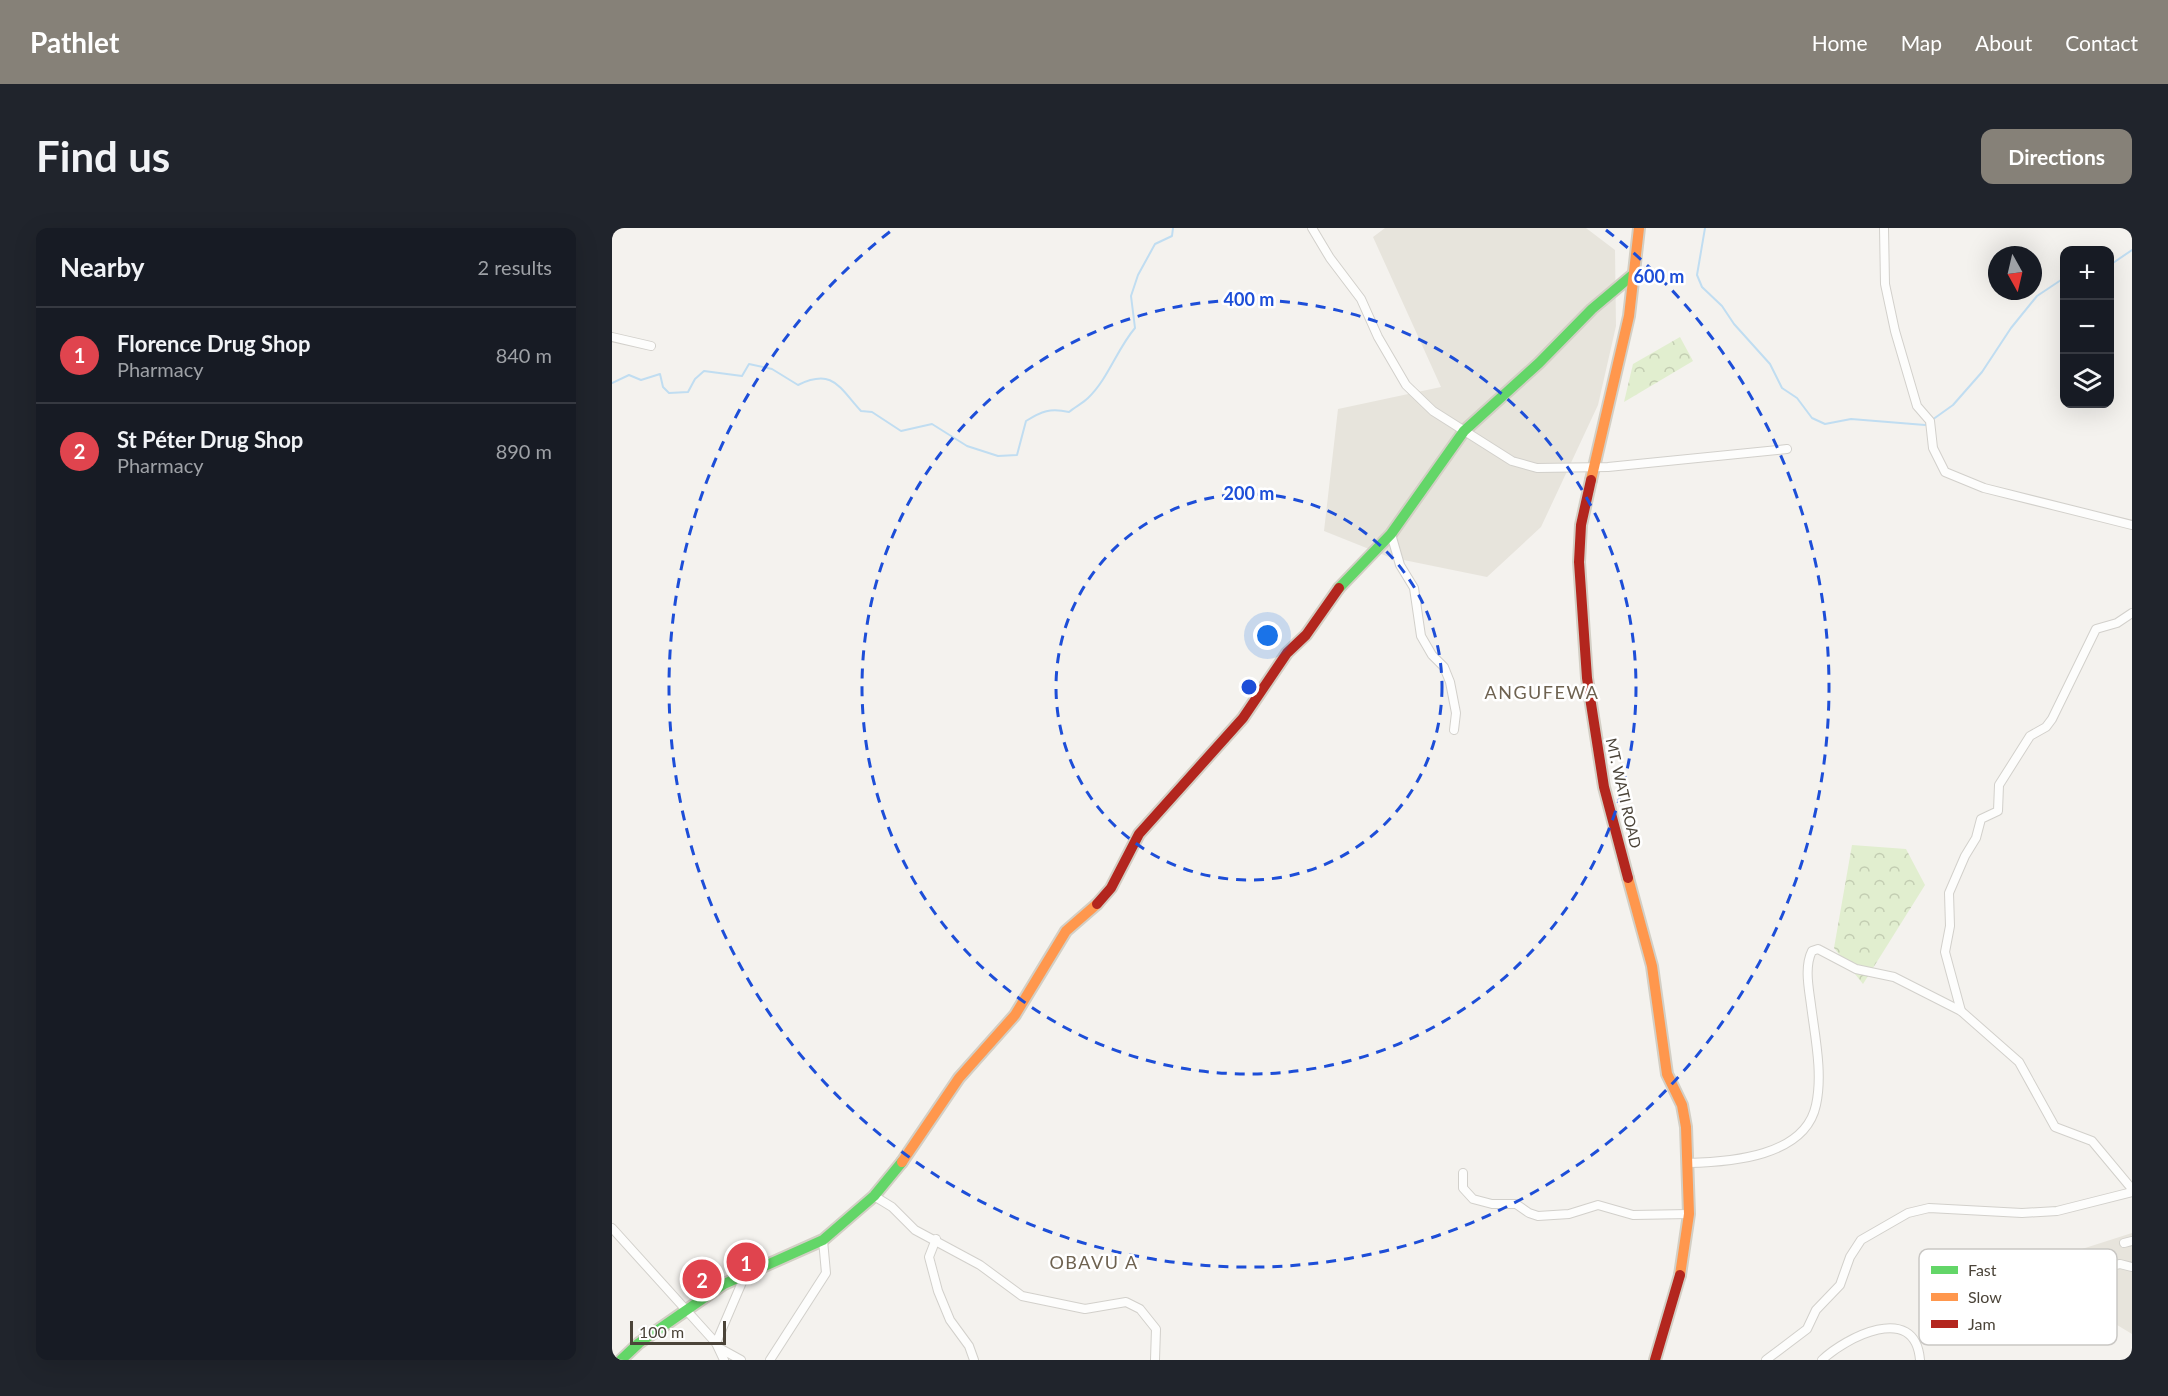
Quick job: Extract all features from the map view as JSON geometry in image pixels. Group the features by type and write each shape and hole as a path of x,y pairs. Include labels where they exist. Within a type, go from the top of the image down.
{"street":[{"path":"1312,228 1330,258 1361,299 1378,337 1406,385 1419,401 1504,457 1522,465 1537,468 1596,466 1787,449"},
{"name":"MT. WATI ROAD","path":"1639,228 1636,272 1596,466 1581,525 1579,562 1591,707 1604,787 1652,966 1663,1054 1667,1074 1682,1105 1688,1163 1689,1214 1680,1275 1655,1360"},
{"path":"1884,228 1885,284 1895,331 1917,406 1930,421 1933,448 1945,472 1984,488 2132,525"},
{"path":"621,1360 639,1343 746,1273 823,1240 874,1196 899,1166 960,1078 1015,1015 1066,931 1093,908 1111,888 1139,834 1237,726 1287,653 1306,635 1342,584 1391,534 1464,431 1539,363 1592,309 1636,272"},
{"path":"612,337 651,346"},
{"path":"1391,534 1400,565 1414,588 1425,645 1444,667 1450,682 1456,713 1454,730"},
{"path":"1961,1011 1945,952 1950,926 1948,903 1951,886 1976,838 1981,819 1998,811 1999,785 2030,736 2046,727 2052,719 2096,629 2117,623 2132,613"},
{"path":"1688,1163 1751,1158 1786,1143 1801,1132 1810,1120 1816,1106 1819,1076 1808,981 1809,961 1815,950 1821,949 1864,972 1894,977 1961,1011 2019,1062 2055,1127 2092,1141 2132,1191 2075,1208 2048,1212 1929,1208 1908,1213 1862,1239 1850,1257 1840,1285 1816,1310 1807,1329 1766,1360"},
{"path":"1463,1173 1463,1188 1473,1199 1492,1204 1516,1204 1533,1215 1569,1214 1598,1205 1634,1215 1689,1214"},
{"path":"874,1196 892,1207 915,1230 936,1239 980,1265 1022,1296 1084,1309 1126,1302 1140,1308 1156,1329 1155,1360"},
{"path":"612,1228 718,1346 724,1360"},
{"path":"936,1239 929,1257 938,1291 950,1320 969,1346 974,1360"},
{"path":"770,1360 826,1273 823,1240"},
{"path":"2117,1265 2132,1267"},
{"path":"718,1346 746,1273"},
{"path":"1822,1360 1837,1346 1872,1330 1890,1327 1908,1335 1915,1343 1920,1360"},
{"path":"718,1346 741,1360"}],"shaded area":[{"path":"1385,228 1586,228 1615,250 1616,326 1598,405 1541,527 1487,577 1389,557 1324,531 1338,409 1441,387 1373,237"},
{"path":"2132,1233 2132,1334 2117,1325 2117,1249 2082,1249"}],"green space":[{"path":"1680,337 1693,361 1624,402 1633,364"},
{"path":"1852,845 1906,849 1925,885 1863,984 1834,948"}],"waterway":[{"path":"612,383 629,375 641,380 660,374 663,387 669,393 688,392 695,379 704,371 742,376 749,364 772,369 798,385 810,380 828,379 841,388 861,411 872,412 901,431 932,424 967,446 998,456 1017,455 1026,421 1046,411 1069,412 1088,398 1101,382 1135,328 1131,296 1138,275 1155,244 1172,236 1173,228"},
{"path":"1705,228 1697,275 1702,287 1722,306 1734,324 1770,364 1782,388 1797,398 1812,418 1825,424 1851,419 1925,425 1953,405 1982,372 2011,328 2037,296 2060,281"},
{"path":"2114,262 2132,250"}],"traffic: fast":[{"path":"1339,588 1391,534 1464,431 1539,363 1592,309 1636,272"},
{"path":"621,1360 639,1343 724,1284 823,1240 874,1196 902,1162"}],"traffic: slow":[{"path":"1591,480 1629,316 1639,228"},
{"path":"1628,878 1652,966 1667,1074 1682,1105 1686,1127 1689,1214 1680,1275"},
{"path":"902,1162 959,1078 1015,1015 1066,931 1097,904"}],"traffic: jam":[{"path":"1591,480 1581,525 1579,562 1587,678 1604,787 1628,878"},
{"path":"1097,904 1111,888 1139,834 1243,718 1287,653 1306,635 1339,588"},
{"path":"1655,1360 1680,1275"}],"place":[{"name":"Florence Drug Shop","path":"746,1262"},
{"name":"St Péter Drug Shop","path":"702,1279"}],"district":[{"name":"ANGUFEWA","path":"1542,692"},
{"name":"OBAVU A","path":"1094,1262"}]}
